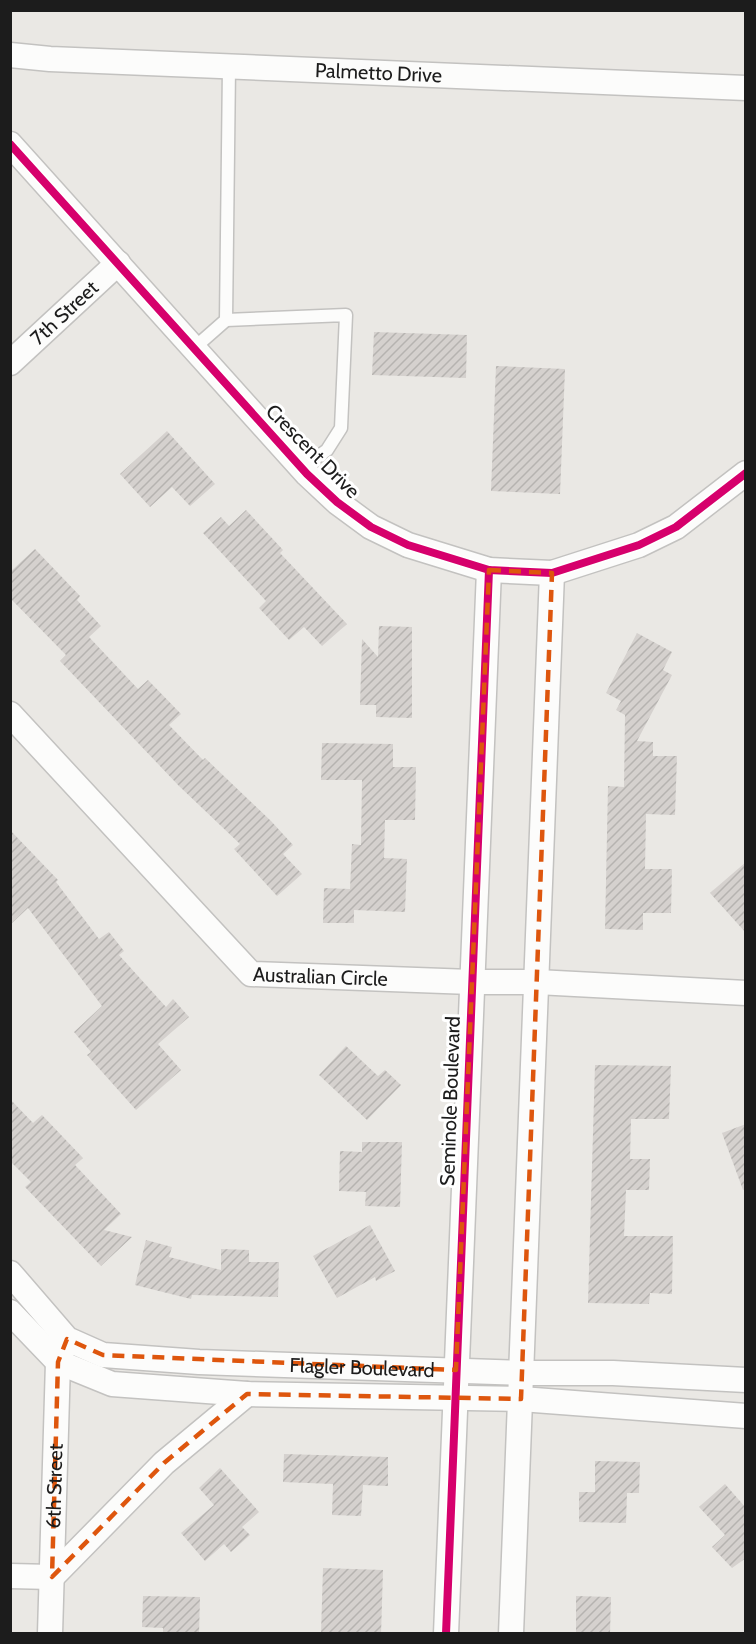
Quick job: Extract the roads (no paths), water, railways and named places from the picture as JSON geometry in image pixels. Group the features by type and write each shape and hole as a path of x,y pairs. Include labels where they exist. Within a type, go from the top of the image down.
{"street":[{"name":"Palmetto Drive","path":"10,55 50,59 746,88"},
{"name":"Crescent Drive","path":"10,144 302,468 337,502 371,527 408,545 489,570 552,573 639,545 676,527 746,473"},
{"name":"7th Street","path":"10,363 118,263"},
{"name":"Seminole Boulevard","path":"446,1634 489,570"},
{"path":"511,1634 552,573"},
{"name":"Australian Circle","path":"10,714 251,974 471,982 537,982 746,993"},
{"name":"Flagler Boulevard","path":"10,1273 67,1339 103,1355 199,1362 522,1373 613,1373 746,1380"},
{"name":"Flagler Boulevard","path":"10,1312 58,1362 112,1384 247,1394 521,1399 741,1419"},
{"name":"6th Street","path":"50,1634 58,1362 67,1339"},
{"path":"10,1576 52,1577 164,1463 247,1394"}],"lane":[{"path":"226,320 229,67"},
{"path":"193,349 226,320 346,315 341,428 327,450 302,468"}]}
